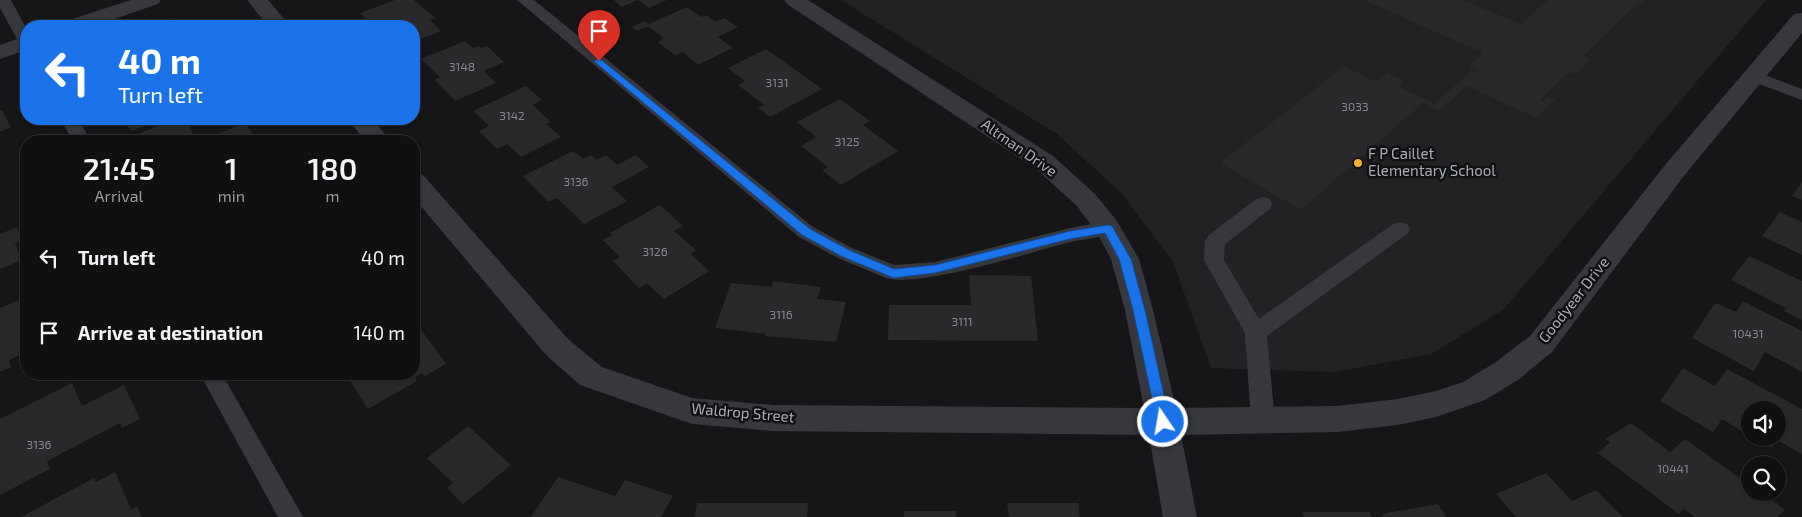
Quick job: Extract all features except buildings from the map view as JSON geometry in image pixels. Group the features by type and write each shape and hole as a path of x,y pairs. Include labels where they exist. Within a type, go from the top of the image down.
{"street":[{"path":"92,20 151,0"},
{"path":"257,0 274,20"},
{"name":"Altman Drive","path":"794,0 1044,162 1086,200 1108,228 1125,259 1139,310 1163,422 1180,517"},
{"name":"Goodyear Drive","path":"1163,422 1337,419 1407,410 1436,404 1474,391 1507,371 1540,344 1674,172 1802,19"},
{"path":"0,52 20,44"},
{"path":"365,125 374,135"},
{"name":"Waldrop Street","path":"420,188 557,347 591,376 692,411 773,418 1163,422"}],"lane":[{"path":"3,0 20,31"},
{"path":"525,0 806,232 845,253 893,273 935,269 1070,235 1108,228"},
{"path":"1754,76 1802,95"},
{"path":"1263,204 1215,241 1214,260 1256,333 1263,421"},
{"path":"1256,333 1400,229"},
{"path":"214,380 290,517"}],"shaded area":[{"name":"F P Caillet Elementary School","path":"841,0 1766,0 1503,310 1431,354 1334,372 1211,368 1173,262 1121,193 1057,134"}],"place":[{"name":"F P Caillet Elementary School","path":"1358,163"}],"route":[{"path":"599,61 806,232 845,253 893,273 935,269 1070,235 1108,228 1125,259 1139,310 1163,422"}]}
